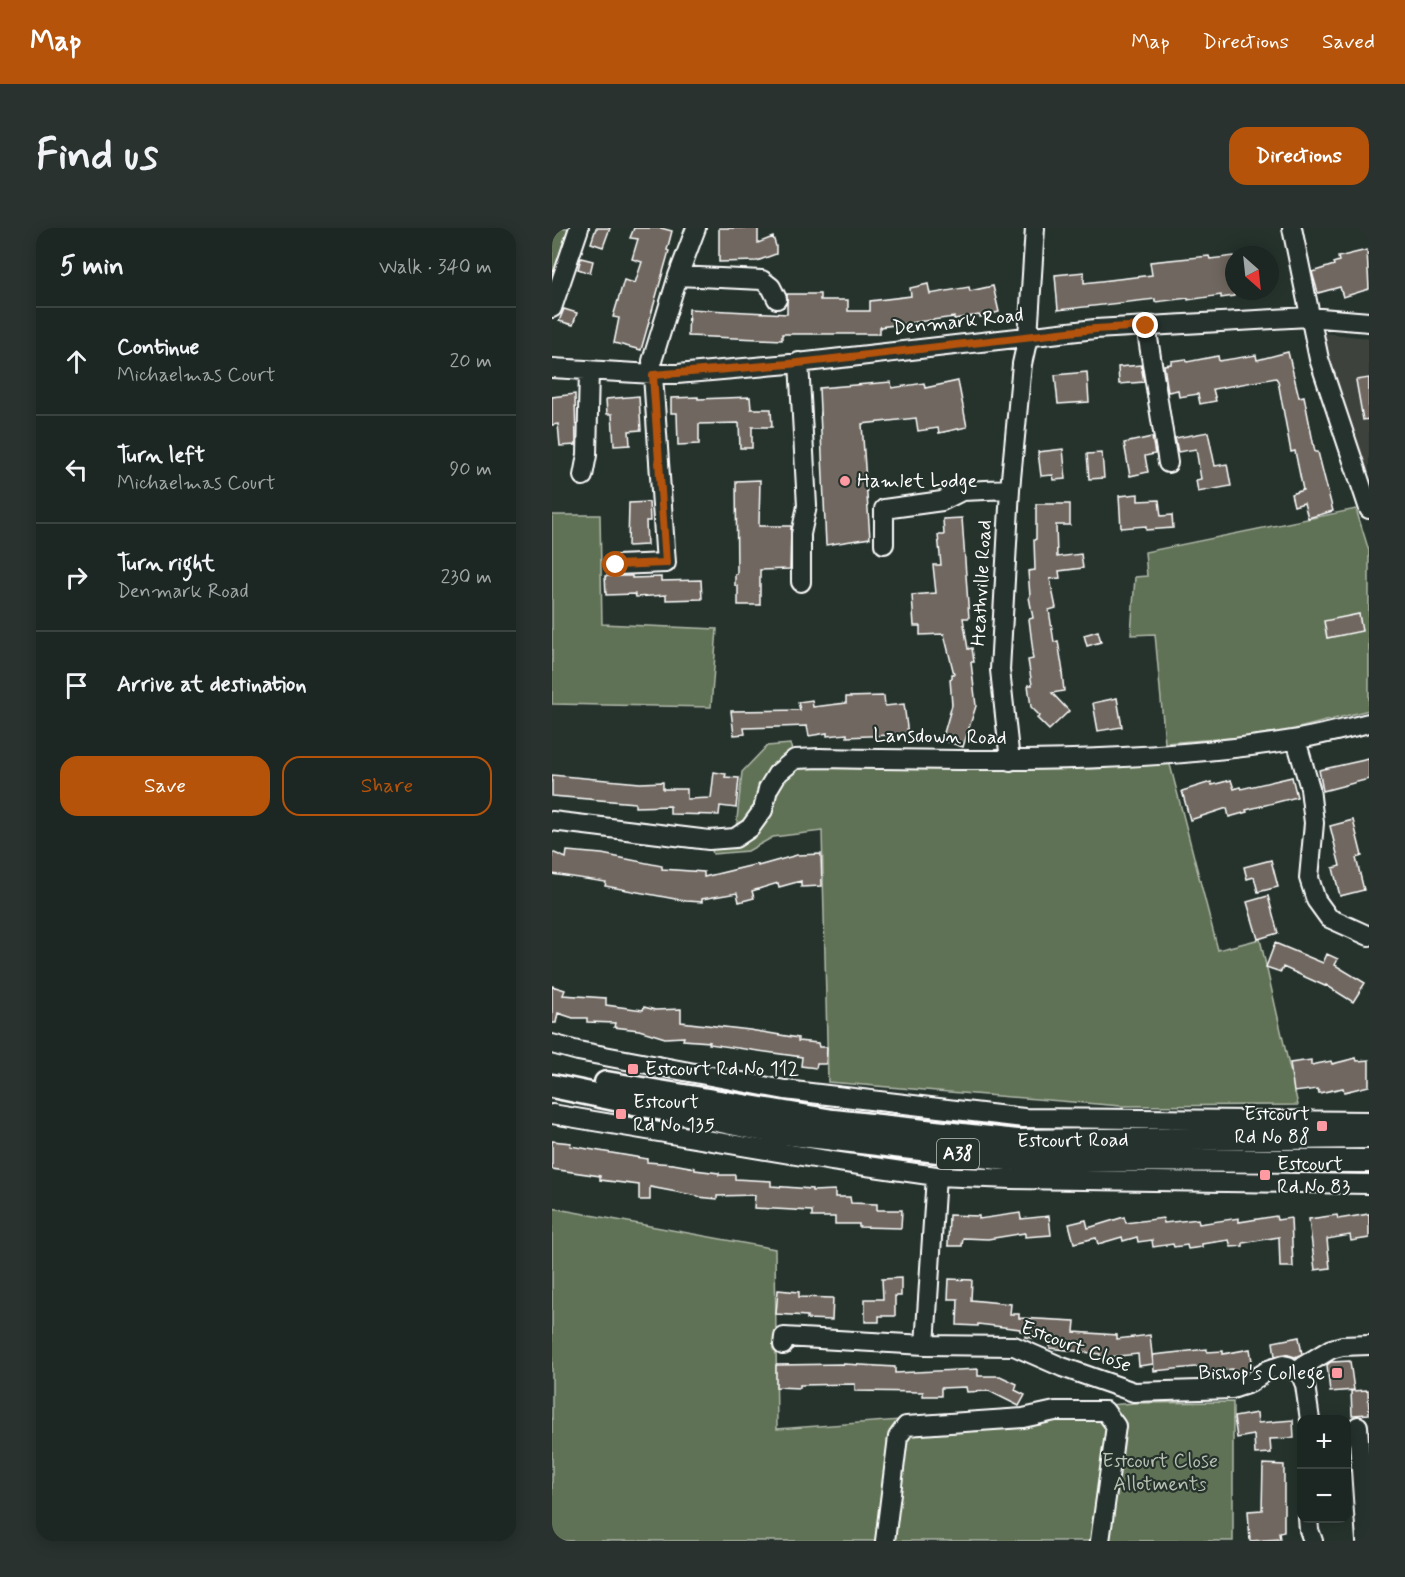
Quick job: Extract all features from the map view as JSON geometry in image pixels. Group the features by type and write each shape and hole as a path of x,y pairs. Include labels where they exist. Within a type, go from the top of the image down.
{"main road":[{"name":"Estcourt Road","path":"552,1071 574,1077 832,1121 1017,1141 1369,1137"},
{"name":"Estcourt Road","path":"552,1086 774,1132 832,1150 1014,1170 1369,1161"}],"street":[{"path":"552,308 579,228"},
{"path":"616,565 666,563 652,361 678,276 696,228"},
{"name":"Heathville Road","path":"1010,761 1000,670 1010,489 1022,364 1028,337 1035,228"},
{"path":"1292,228 1319,359 1369,509"},
{"path":"678,276 762,280 771,287 777,299"},
{"name":"Denmark Road","path":"552,368 653,375 799,362 1095,329 1309,317 1369,322"},
{"path":"1146,326 1168,463"},
{"path":"799,362 807,506 801,534 801,582"},
{"path":"583,476 587,455 589,370"},
{"path":"884,544 884,509 942,501 962,491 1010,489"},
{"name":"Lansdown Road","path":"552,821 709,840 735,838 750,828 763,810 768,789 777,774 795,759 1010,761 1167,753 1245,747 1296,740 1369,723"},
{"path":"1296,740 1310,788 1313,848 1309,878 1316,900 1329,918 1369,936"},
{"name":"Estcourt Road","path":"552,1044 578,1051 785,1090 1024,1118 1369,1121"},
{"path":"779,1113 785,1090"},
{"name":"Estcourt Road","path":"552,1114 832,1150 936,1176 1014,1170 1369,1184"},
{"path":"926,1345 936,1176"},
{"name":"Estcourt Close","path":"784,1338 926,1345 1014,1346 1062,1367 1134,1392 1232,1389 1250,1383 1276,1366 1288,1366 1296,1371"},
{"path":"1309,1415 1305,1385 1301,1375 1296,1371 1331,1349 1369,1345"},
{"path":"885,1541 898,1437 906,1426 1023,1418 1055,1411 1106,1411 1116,1426 1100,1541"},
{"path":"1358,1426 1366,1541"},
{"path":"1308,1523 1313,1541"}],"shaded area":[{"path":"1323,333 1369,338 1369,476 1329,356"}],"green space":[{"path":"552,228 568,228 552,279"},
{"path":"1356,509 1369,551 1369,710 1295,729 1244,737 1165,743 1155,634 1131,635 1135,577 1147,576 1145,552"},
{"path":"552,515 600,515 602,624 717,629 711,707 552,704"},
{"path":"790,744 795,759 1167,753 1218,950 1260,939 1298,1105 1121,1106 828,1082 822,831 773,837 748,851 713,854 709,840 735,838 742,772 767,746"},
{"name":"Estcourt Close Allotments","path":"552,1208 775,1249 777,1429 1135,1403 1233,1402 1233,1541 552,1541"}],"building":[{"path":"596,228 610,228 603,247 591,243"},
{"path":"634,228 661,228 672,231 667,250 669,251 641,350 614,343 619,318 613,317 624,280 635,283 642,262 632,259 638,239 630,238"},
{"path":"719,228 758,228 758,243 773,237 776,254 757,261 719,262"},
{"path":"1367,250 1369,289 1343,297 1340,287 1318,293 1312,272 1334,265 1333,263 1339,261 1338,257"},
{"path":"1209,256 1210,259 1225,257 1225,297 1221,298 1221,295 1155,302 1155,299 1058,310 1055,275 1084,272 1084,283 1152,275 1150,262"},
{"path":"581,258 593,261 590,273 578,269"},
{"path":"928,284 930,294 969,287 970,291 993,286 999,312 980,317 979,315 954,319 954,317 880,327 880,334 782,334 782,340 688,336 689,309 787,314 787,294 820,294 820,300 848,300 848,311 870,311 870,301 911,296 910,288"},
{"path":"564,309 577,313 573,325 559,321"},
{"path":"1288,352 1299,397 1304,396 1315,452 1318,452 1333,511 1308,518 1304,503 1294,506 1291,494 1303,490 1295,451 1291,452 1276,378 1213,389 1216,401 1200,404 1198,394 1179,397 1178,390 1168,392 1164,365 1171,364 1171,361 1186,359 1187,362 1218,356 1219,361 1256,355 1257,360"},
{"path":"1141,365 1144,382 1119,384 1118,367"},
{"path":"1087,372 1089,402 1058,404 1055,375"},
{"path":"1369,378 1369,419 1363,420 1356,380"},
{"name":"Hamlet Lodge","path":"958,381 967,427 939,433 938,428 918,431 916,418 862,424 870,538 826,545 819,388 891,382 892,388 924,383 925,388"},
{"path":"575,394 576,445 560,446 558,424 552,425 552,397"},
{"path":"639,396 641,430 629,431 630,445 614,446 612,414 607,414 606,399"},
{"path":"698,397 698,399 750,397 751,409 771,409 772,427 752,427 752,448 740,448 739,423 699,424 699,444 678,445 677,413 671,413 671,398"},
{"path":"1208,432 1215,466 1227,464 1231,486 1198,492 1196,480 1201,479 1196,449 1178,452 1175,438"},
{"path":"1152,437 1155,454 1145,456 1148,472 1130,476 1124,443"},
{"path":"1063,449 1066,479 1054,480 1053,475 1041,476 1038,452"},
{"path":"1102,453 1104,478 1089,479 1087,454"},
{"path":"760,480 759,526 791,526 790,569 760,570 760,605 738,605 738,586 735,586 735,574 737,574 736,481"},
{"path":"1138,494 1138,501 1159,500 1161,516 1172,515 1173,528 1146,530 1146,526 1121,528 1119,496"},
{"path":"649,502 650,521 646,521 647,545 628,546 629,503"},
{"path":"1036,504 1070,504 1070,525 1056,525 1057,557 1081,554 1083,568 1059,571 1060,578 1050,579 1056,608 1049,610 1054,642 1058,641 1064,691 1052,693 1069,711 1049,730 1037,718 1040,716 1031,707 1028,685 1032,685 1028,660 1033,659 1029,619 1033,618 1028,571 1035,570"},
{"path":"962,518 969,618 963,618 968,649 972,648 974,662 971,662 976,706 963,747 942,740 952,705 950,679 954,674 944,634 920,635 920,626 914,626 912,595 936,593 933,565 941,565 938,535 944,535 943,519"},
{"path":"605,576 661,577 661,581 701,580 702,599 666,600 666,595 636,597 635,594 606,595"},
{"path":"1359,614 1362,631 1327,638 1324,621"},
{"path":"1098,631 1101,642 1087,646 1084,635"},
{"path":"884,696 885,706 904,704 908,735 847,737 847,734 827,736 827,733 809,736 807,726 744,728 745,734 734,735 731,711 800,710 798,702 812,700 813,707 846,703 846,697"},
{"path":"1117,698 1122,727 1098,731 1093,703"},
{"path":"1369,759 1369,779 1323,791 1319,770"},
{"path":"714,772 726,774 725,777 739,778 736,808 720,806 719,815 670,814 670,806 635,807 635,803 552,796 552,775 640,783 663,782 663,789 687,789 687,799 711,798"},
{"path":"1292,777 1297,797 1246,810 1247,812 1229,817 1227,808 1190,820 1182,791 1211,782 1212,785 1231,780 1234,789 1240,787 1241,789"},
{"path":"1353,820 1362,856 1356,858 1364,890 1340,896 1333,868 1340,866 1330,826"},
{"path":"567,851 602,854 662,866 662,869 704,872 704,877 797,855 821,854 822,886 801,887 801,881 779,887 778,883 752,891 754,898 739,902 737,893 702,899 702,902 686,901 605,886 606,882 552,874 552,852 566,858"},
{"path":"1271,860 1278,887 1258,892 1254,877 1247,879 1244,867"},
{"path":"1268,896 1278,933 1258,939 1247,902"},
{"path":"1275,943 1323,963 1327,954 1338,959 1335,965 1365,983 1353,1002 1326,985 1283,967 1281,972 1266,967"},
{"path":"552,986 565,990 563,995 606,998 606,1005 643,1010 644,1007 655,1010 681,1009 681,1022 750,1030 818,1043 819,1047 827,1047 826,1064 817,1064 816,1068 801,1066 802,1057 709,1044 710,1042 683,1040 684,1037 665,1038 639,1030 614,1027 615,1023 587,1022 587,1018 573,1018 558,1013 556,1023 552,1023"},
{"path":"1356,1058 1357,1061 1369,1060 1369,1086 1344,1092 1343,1088 1319,1093 1318,1089 1294,1092 1290,1063 1311,1060 1311,1065 1331,1061 1332,1064"},
{"path":"552,1141 647,1159 647,1162 673,1164 719,1173 719,1175 735,1175 735,1179 771,1181 771,1186 812,1189 812,1191 835,1190 835,1197 850,1197 851,1203 877,1204 877,1210 902,1210 901,1228 835,1224 835,1217 812,1217 812,1211 754,1208 755,1195 717,1196 717,1199 650,1187 650,1200 639,1200 639,1185 600,1180 600,1176 552,1169"},
{"path":"1020,1213 1021,1219 1049,1216 1051,1235 1025,1237 1025,1233 988,1239 963,1238 962,1246 948,1246 949,1215 979,1216 979,1219"},
{"path":"1369,1214 1369,1238 1351,1241 1350,1235 1327,1239 1330,1268 1315,1270 1309,1219 1337,1215 1338,1219"},
{"path":"1276,1216 1277,1220 1291,1218 1293,1267 1280,1267 1279,1237 1243,1243 1243,1246 1231,1247 1229,1240 1202,1244 1202,1247 1188,1249 1187,1245 1174,1247 1173,1244 1153,1247 1152,1240 1138,1242 1137,1237 1123,1241 1122,1237 1098,1244 1096,1238 1074,1243 1069,1224 1086,1220 1088,1228 1124,1217 1126,1223 1163,1218 1164,1223 1198,1219 1199,1224 1239,1218 1239,1222"},
{"path":"901,1278 901,1296 895,1296 895,1316 879,1316 879,1322 865,1322 865,1299 883,1299 882,1279"},
{"path":"949,1279 972,1280 971,1300 1011,1304 1010,1314 1019,1314 1019,1318 1075,1321 1074,1332 1117,1335 1117,1339 1150,1335 1153,1364 1139,1366 1138,1354 1100,1358 1100,1354 1050,1348 1050,1340 1025,1337 1025,1332 1020,1329 978,1324 978,1326 957,1325 958,1299 948,1299"},
{"path":"778,1290 799,1292 799,1297 833,1298 832,1320 776,1314"},
{"path":"1299,1337 1302,1354 1295,1357 1285,1354 1275,1356 1273,1342"},
{"path":"1207,1349 1207,1352 1223,1351 1223,1354 1250,1349 1253,1367 1233,1375 1232,1369 1207,1372 1206,1366 1154,1371 1153,1355"},
{"path":"1350,1361 1354,1390 1330,1392 1327,1365 1331,1362"},
{"path":"844,1364 895,1367 895,1373 978,1369 978,1376 1000,1376 1017,1384 1015,1390 1025,1395 1019,1406 989,1391 967,1392 966,1387 941,1388 941,1396 923,1396 923,1392 855,1391 855,1384 800,1385 800,1388 776,1387 776,1365"},
{"path":"1368,1390 1369,1414 1352,1415 1351,1391"},
{"path":"1257,1413 1258,1423 1293,1420 1294,1438 1270,1439 1271,1453 1255,1454 1254,1435 1237,1438 1234,1417"},
{"path":"1263,1464 1284,1465 1284,1532 1279,1533 1280,1539 1250,1541 1248,1511 1262,1510"}],"place":[{"name":"Hamlet Lodge","path":"845,481"},
{"name":"Estcourt Rd No 112","path":"633,1069"},
{"name":"Estcourt Rd No 135","path":"621,1114"},
{"name":"Estcourt Rd No 88","path":"1322,1126"},
{"name":"Estcourt Rd No 83","path":"1265,1175"},
{"name":"Bishop's College","path":"1337,1373"}],"route":[{"path":"616,565 666,563 653,375 789,364 1095,329 1146,326"}]}
